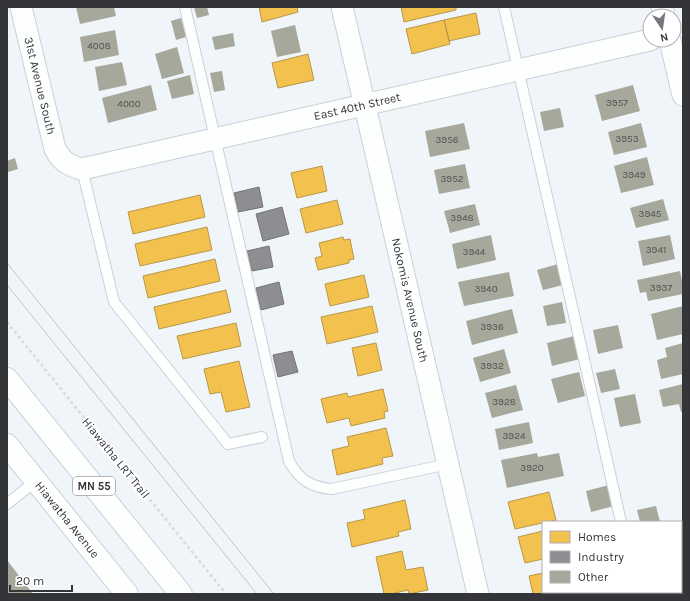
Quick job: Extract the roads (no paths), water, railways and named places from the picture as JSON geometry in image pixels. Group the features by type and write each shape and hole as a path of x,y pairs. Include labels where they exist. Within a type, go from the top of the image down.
{"highway":[{"name":"MN 55","path":"7,379 182,594"},
{"name":"Hiawatha Avenue","path":"7,445 127,594"}],"street":[{"name":"31st Avenue South","path":"21,7 55,149 59,156 74,166"},
{"name":"Nokomis Avenue South","path":"342,7 478,594"},
{"name":"East 40th Street","path":"74,166 216,138 642,42"},
{"path":"672,48 683,95"}],"lane":[{"path":"185,7 289,461 294,471 310,484 320,488 332,489 448,464"},
{"path":"504,7 621,521"},
{"path":"74,166 114,302 228,444 262,437"},
{"path":"7,504 36,481"}],"tram line":[{"path":"7,263 274,594"},
{"path":"7,285 257,594"}]}
